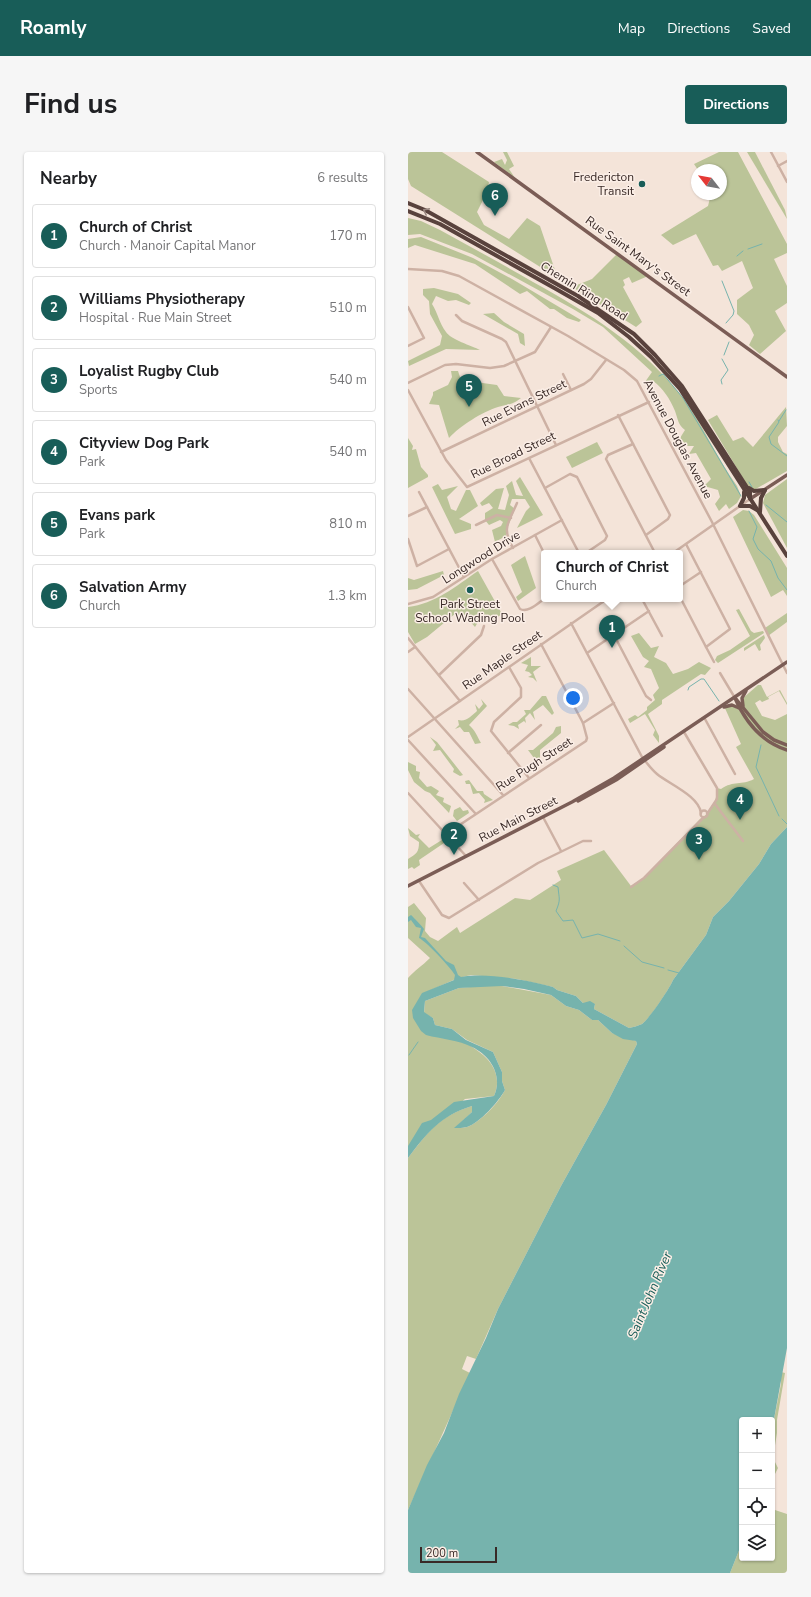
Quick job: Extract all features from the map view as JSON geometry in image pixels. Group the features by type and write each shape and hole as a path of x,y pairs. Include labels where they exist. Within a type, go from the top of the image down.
{"highway":[{"name":"Chemin Ring Road","path":"408,203 425,210 578,296 634,334 682,386 745,488"},
{"name":"Chemin Ring Road","path":"408,211 440,224 598,313 629,337 651,357 680,389 745,488 750,492 750,499 787,556"},
{"path":"760,513 750,506 740,506 744,498 745,488 754,491 765,490"},
{"path":"760,513 761,498 765,490"}],"main road":[{"name":"Rue Saint Mary's Street","path":"477,152 787,377"},
{"path":"750,499 787,475"},
{"name":"Rue Main Street","path":"408,886 616,780 787,662"},
{"path":"742,708 742,698 747,689"},
{"path":"735,698 760,734 772,743 787,750"},
{"path":"721,708 732,705 742,708 764,732 774,740 787,745"}],"street":[{"path":"771,152 787,182"},
{"path":"778,166 787,161"},
{"name":"Avenue Douglas Avenue","path":"408,269 442,271 459,276 551,327 633,377 649,402 751,596 771,643 787,673"},
{"path":"408,307 424,338 408,346"},
{"path":"456,315 462,321 504,340 516,361 556,445"},
{"path":"408,383 445,365 456,364 490,368 504,366 538,349 551,327"},
{"name":"Rue Evans Street","path":"441,452 591,379 606,360"},
{"path":"563,374 571,390"},
{"name":"Rue Broad Street","path":"408,390 441,452 467,487 618,415 649,402"},
{"path":"618,415 670,515 668,519 646,535"},
{"path":"633,444 608,455 606,459 654,550"},
{"path":"529,458 577,550"},
{"path":"545,488 570,474 577,477 607,536 590,550"},
{"path":"419,492 464,577"},
{"path":"677,550 750,499"},
{"path":"513,548 506,534 517,504"},
{"path":"408,516 427,507"},
{"path":"476,525 497,515 511,518"},
{"name":"Longwood Drive","path":"408,604 433,597 492,559 562,520"},
{"path":"535,535 542,550"},
{"path":"408,539 417,566 449,548"},
{"path":"686,544 730,630 706,647"},
{"path":"492,559 520,609 523,611 528,610 541,601"},
{"path":"683,584 701,572"},
{"name":"Rue Maple Street","path":"408,737 602,602"},
{"path":"644,602 662,636"},
{"path":"683,602 714,662"},
{"path":"587,653 648,611"},
{"path":"572,623 644,760 658,774 693,798 700,808 700,819"},
{"path":"439,675 481,635 484,626"},
{"path":"614,635 646,696 651,700"},
{"path":"408,638 460,701"},
{"path":"541,644 583,723 614,703"},
{"path":"408,652 415,647"},
{"path":"509,667 521,688 521,697 494,722 491,728 493,734 529,778"},
{"path":"720,673 735,698"},
{"path":"408,689 503,795"},
{"path":"705,718 735,774"},
{"name":"Rue Pugh Street","path":"446,834 586,741 583,723"},
{"path":"508,752 541,725"},
{"path":"684,732 717,788 717,800 715,804 701,814"},
{"path":"408,740 475,814"},
{"path":"408,794 466,856"},
{"path":"715,804 743,841"},
{"path":"700,808 706,811"},
{"path":"631,886 644,878 700,819 707,814 706,811"},
{"path":"701,814 704,817"},
{"path":"543,817 561,851"},
{"path":"419,881 444,917 449,918 537,864 583,841 591,841"},
{"path":"464,883 479,900"}],"green space":[{"path":"408,152 442,152 489,182 487,192 477,212 484,225 509,239 527,218 540,226 556,273 577,285 592,279 617,254 648,276 632,283 629,277 623,280 625,285 623,287 642,322 636,327 411,186 408,179"},
{"path":"503,152 507,152 514,166 509,169 515,178 494,162 502,159 505,165 507,160"},
{"path":"719,152 738,152 787,244 787,253 774,259 787,286 787,303 775,311 786,331 760,354 749,345 754,335 749,325 737,314 737,300 753,288 742,261 722,271 718,265 713,266 696,234 673,245 661,235 708,206 710,200 727,200 727,164 694,164"},
{"path":"747,152 755,152 785,210 787,219"},
{"path":"408,218 421,221 440,230 554,294 614,332 651,362 683,398 704,430 737,486 741,496 737,503 729,509 726,504 719,511 715,504 720,497 718,490 704,486 711,479 696,453 689,454 694,446 687,446 680,438 685,430 680,424 668,398 663,390 653,381 645,382 652,372 603,327 472,254 420,234 408,235"},
{"path":"421,237 473,258 512,279 581,320 579,322 567,318 554,309 550,309 527,291 520,294 475,264 415,245 408,248 408,239"},
{"path":"434,288 458,294 471,303 469,305 456,300 448,301 436,296 432,304 448,335 480,350 446,349 409,366 408,361 440,345 442,336 430,314 429,301 423,295 423,289"},
{"path":"494,313 504,322 524,334 525,346 520,343 518,334 483,314"},
{"path":"451,371 458,371 461,380 497,385 504,396 521,398 513,403 492,409 478,416 465,424 449,438 439,405 429,404 433,392 448,385 452,377"},
{"path":"786,407 787,426 778,437 778,442 783,452 787,454 787,471 754,490 747,485 708,420 717,415 733,441 743,437 753,447"},
{"path":"408,438 413,446 412,450 416,449 421,467 428,477 408,488"},
{"path":"597,442 603,453 572,468 566,457"},
{"path":"520,477 543,515 517,528 526,511 530,507 525,499 512,499 510,505 515,509 506,531 506,536 495,542 492,530 501,526 503,522 500,520 489,525 485,520 485,513 493,508 489,503 482,506 480,503 496,489 504,488 498,509 505,510 509,495 506,486 512,481 516,495 523,496 516,481"},
{"path":"787,479 787,548 763,503 765,495"},
{"path":"438,484 442,490 458,486 447,497 451,509 456,511 466,490 470,490 478,506 459,519 471,524 471,529 455,534 432,487"},
{"path":"743,510 749,511 754,515 787,568 787,596 783,590 771,597 733,517"},
{"path":"525,556 536,588 518,601 516,597 522,592 511,565"},
{"path":"443,571 444,575 417,589 408,590 408,578 414,580"},
{"path":"478,571 502,614 490,622 484,619 478,622 475,627 466,617 463,619 456,613 427,637 415,644 408,632 408,607 427,602 445,594"},
{"path":"739,609 751,631 754,633 763,631 764,633 718,663 715,660 717,656 730,650 750,636 736,610"},
{"path":"787,613 787,622 768,636 765,628"},
{"path":"639,633 651,648 659,646 654,657 666,663 673,674 688,669 699,662 711,668 705,675 701,674 662,700 662,704 648,714 659,736 659,743 653,735 655,730 645,714 630,723 628,719 635,715 638,717 647,710 647,707 655,700 653,695 659,688 651,669 644,667 649,661 643,657 631,636"},
{"path":"764,635 765,638 760,645 761,650 759,651 755,644 744,651 744,648"},
{"path":"531,657 531,666 541,666 533,672 537,682 533,678 528,677 532,675 525,671 528,665 521,663"},
{"path":"758,685 761,685 767,697 780,690 787,703 787,705 779,691 768,697 769,699 762,702 760,700 755,703 762,716 775,720 787,714 787,827 771,844 759,864 729,901 713,917 706,935 673,980 654,1010 642,1024 629,1028 594,1009 595,1004 583,1003 576,996 557,990 553,987 517,979 471,975 458,978 422,994 418,1022 445,1033 474,1048 486,1057 494,1068 497,1081 494,1096 465,1099 408,1147 408,978 430,958 408,938 408,907 414,903 426,918 425,931 430,937 438,941 457,927 460,933 515,898 530,900 561,880 557,871 604,850 631,886 644,878 710,810 715,802 717,788 721,789 726,786 754,779 736,747 741,744 724,706 729,705 740,710 742,699"},
{"path":"542,696 546,696 554,713 552,715 543,705 533,712 535,720 530,713 525,718 526,723 524,721 518,725 519,729 508,725 513,722 517,722 526,714 524,710 530,710"},
{"path":"481,699 487,706 469,725 481,743 475,744 469,732 464,732 460,727 455,729 459,725 458,720 471,717 477,711 475,704 479,709 483,704"},
{"path":"561,726 561,733 540,750 540,758 534,758 528,750 533,750 553,733 556,727"},
{"path":"430,737 437,742 463,775 460,776 453,772 454,769 440,750 433,751 436,745"},
{"path":"408,762 416,766 416,771 420,772 419,778 427,787 431,786 439,791 436,795 444,798 443,802 451,806 449,813 430,793 414,782 408,770"},
{"path":"469,780 477,791 483,791 484,794 493,800 484,803 485,800 479,793 473,794 470,784 466,784 465,781"},
{"path":"460,807 463,811 468,810 469,813 457,821 453,816 454,810"},
{"path":"408,828 416,835 420,834 418,837 429,848 445,838 447,841 419,860 420,865 414,869 412,867 408,869 408,859 416,853 419,842 410,836"},
{"path":"502,986 551,995 566,1006 579,1010 592,1020 598,1020 612,1033 636,1041 637,1044 606,1105 561,1186 498,1309 476,1359 467,1356 462,1369 470,1373 408,1510 408,1158 428,1133 443,1120 472,1106 472,1112 455,1128 466,1127 478,1121 489,1111 505,1090 502,1081 502,1072 493,1052 467,1040 452,1029 435,1025 433,1018 424,1013 425,1001 459,988"},
{"path":"781,1372 785,1373 777,1420 775,1446 774,1417 781,1384"},
{"path":"775,1462 778,1468 775,1474"},
{"path":"775,1510 787,1514 787,1573 730,1573 739,1550 739,1561 775,1561"}],"water":[{"name":"Saint John River","path":"787,827 787,1348 774,1417 739,1417 739,1550 730,1573 408,1573 408,1510 427,1465 444,1433 459,1394 498,1309 561,1186 606,1105 637,1044 636,1041 623,1039 612,1033 598,1020 592,1020 579,1010 566,1006 551,995 524,989 502,986 459,988 425,1001 424,1012 433,1018 435,1025 452,1029 466,1040 493,1052 502,1072 502,1081 505,1090 489,1111 472,1125 454,1128 472,1112 472,1106 443,1120 428,1133 408,1158 408,1146 422,1123 431,1120 454,1102 494,1096 497,1081 494,1067 479,1051 461,1043 426,1035 421,1031 413,1018 412,1010 422,993 454,980 455,975 438,955 419,938 421,928 416,927 411,920 408,922 408,917 411,915 422,926 424,929 421,937 425,938 446,961 454,965 458,975 461,977 482,975 495,976 519,979 553,987 557,990 576,996 583,1003 590,1001 595,1004 594,1009 629,1028 642,1024 649,1016 706,935 713,917 729,901 759,864 771,844"}],"waterway":[{"path":"748,249 762,244"},
{"path":"737,256 743,251"},
{"path":"722,281 734,311 733,315 726,323"},
{"path":"724,355 729,342"},
{"path":"722,359 728,370 721,380 722,384"},
{"path":"659,376 663,374 683,398 741,496"},
{"path":"779,421 786,410"},
{"path":"778,420 779,422 769,437 771,444 787,456"},
{"path":"749,482 752,487"},
{"path":"766,505 787,522"},
{"path":"749,511 757,527 753,539 758,549 771,561 778,578 787,590"},
{"path":"688,690 689,687 701,679 704,679 719,701"},
{"path":"761,745 756,767 779,816"},
{"path":"782,819 787,824"},
{"path":"553,885 558,887 559,904 556,911 563,921 573,920 582,938 598,934 620,941"},
{"path":"624,946 642,962 664,968"},
{"path":"668,970 679,973"},
{"path":"409,1055 418,1042"}],"place":[{"name":"Fredericton Transit","path":"642,184"},
{"name":"Salvation Army","path":"495,216"},
{"name":"Evans park","path":"469,407"},
{"name":"Park Street School Wading Pool","path":"470,590"},
{"name":"Church of Christ","path":"612,648"},
{"name":"Cityview Dog Park","path":"740,820"},
{"name":"Williams Physiotherapy","path":"454,855"},
{"name":"Loyalist Rugby Club","path":"699,860"}]}
